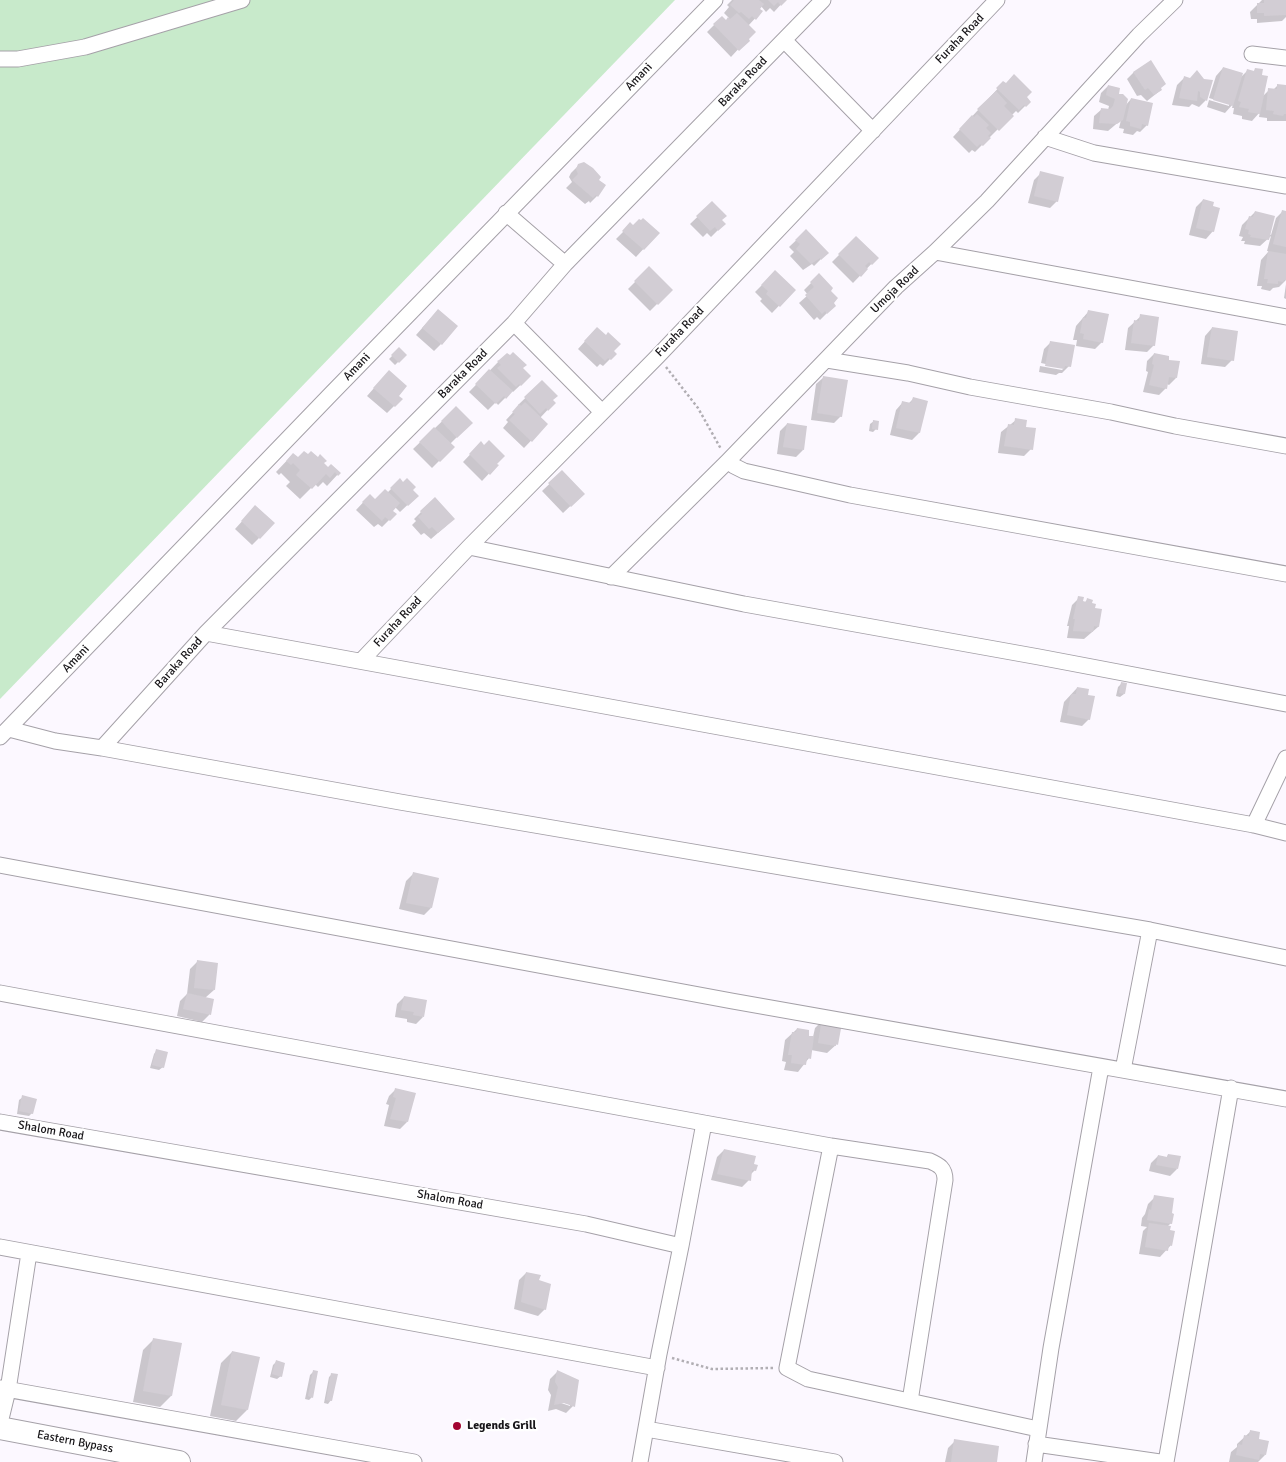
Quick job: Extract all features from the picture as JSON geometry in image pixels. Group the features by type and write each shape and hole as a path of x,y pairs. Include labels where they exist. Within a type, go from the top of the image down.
{"main road":[{"name":"Eastern Bypass","path":"0,1428 178,1462"}],"street":[{"path":"0,58 18,59 84,47 242,0"},
{"name":"Amani","path":"4,733 715,0"},
{"name":"Baraka Road","path":"102,748 206,633 514,323 566,264 823,0"},
{"name":"Furaha Road","path":"361,661 469,547 658,356 997,0"},
{"name":"Umoja Road","path":"611,577 728,461 896,287 935,252 986,201 1140,35 1175,0"},
{"path":"784,40 873,130"},
{"path":"1252,54 1286,58"},
{"path":"1045,137 1094,152 1218,176 1286,186"},
{"path":"506,214 566,264"},
{"path":"935,252 1286,317"},
{"path":"514,323 602,412"},
{"path":"826,360 908,373 970,387 1286,446"},
{"path":"728,461 744,471 850,495 1286,574"},
{"path":"469,547 744,604 1286,704"},
{"path":"206,633 1254,825 1286,833"},
{"path":"4,733 102,748 400,802 1150,930 1286,958"},
{"path":"1254,825 1286,758"},
{"path":"0,865 732,1001 1286,1099"},
{"path":"1123,1070 1150,930"},
{"path":"0,993 704,1123 831,1146 930,1161 938,1164 945,1174 910,1401"},
{"path":"1034,1462 1064,1270 1101,1067"},
{"path":"1166,1462 1230,1088"},
{"name":"Shalom Road","path":"0,1122 586,1224 681,1246"},
{"path":"640,1462 704,1123"},
{"path":"831,1146 787,1368 808,1379 910,1401 1037,1436 1160,1462"},
{"path":"0,1248 658,1361"},
{"path":"0,1423 4,1389 29,1252"},
{"path":"4,1389 413,1462"},
{"path":"646,1429 835,1462"}],"path":[{"path":"658,356 698,408 728,461"},
{"path":"658,1361 712,1369 787,1368"}],"green space":[{"path":"0,0 675,0 0,699"}],"building":[{"path":"734,0 759,0 764,4 760,9 763,11 756,20 752,16 749,19 730,5"},
{"path":"768,0 787,0 781,6 778,2 774,6"},
{"path":"1264,0 1286,0 1286,15 1264,16 1264,13 1257,13 1257,3 1264,3"},
{"path":"737,13 756,32 749,39 750,41 739,51 713,24 722,16 726,20"},
{"path":"1151,60 1166,84 1161,88 1162,90 1154,95 1148,88 1145,90 1133,72"},
{"path":"1223,67 1243,73 1233,106 1213,100"},
{"path":"1255,68 1263,69 1262,75 1268,76 1260,114 1248,112 1249,109 1239,107 1241,102 1238,101 1247,69 1254,71"},
{"path":"1197,70 1204,79 1213,80 1207,101 1200,97 1200,92 1198,91 1197,101 1179,98 1184,76 1190,78"},
{"path":"1014,74 1032,92 1027,97 1031,102 1019,110 996,88 1003,81 1006,83"},
{"path":"1277,84 1286,85 1286,114 1283,116 1273,114 1274,111 1266,110 1268,88 1277,89"},
{"path":"1108,85 1120,88 1119,94 1123,94 1128,99 1123,120 1117,124 1099,123 1101,108 1110,109 1115,99 1106,95"},
{"path":"996,91 1007,103 1004,106 1014,116 999,131 977,109"},
{"path":"1131,98 1153,103 1148,126 1142,124 1141,129 1130,126 1130,122 1126,121"},
{"path":"977,114 989,125 986,128 991,133 988,136 991,138 983,146 980,144 977,147 959,129 972,115 974,117"},
{"path":"584,162 593,168 601,177 599,180 606,185 598,197 596,195 593,198 572,180 578,174 576,169 578,164"},
{"path":"1040,171 1064,177 1058,202 1034,196"},
{"path":"1203,199 1214,202 1213,206 1220,208 1214,232 1196,228"},
{"path":"712,201 727,216 722,220 726,224 718,231 715,227 710,231 696,216"},
{"path":"1282,210 1286,211 1286,247 1273,244"},
{"path":"1255,211 1275,216 1269,240 1250,237 1251,235 1248,234 1249,230 1245,229 1249,216 1253,217"},
{"path":"643,218 660,233 644,250 622,231 630,222 633,225"},
{"path":"806,229 829,253 821,260 820,258 811,264 796,249 800,244 795,240"},
{"path":"856,236 879,258 872,265 869,262 865,266 868,269 861,277 838,254"},
{"path":"1268,251 1286,254 1286,280 1283,282 1278,281 1278,284 1267,283 1268,279 1264,279"},
{"path":"649,266 673,290 658,305 634,281"},
{"path":"775,270 796,290 780,307 766,294 768,291 761,285"},
{"path":"819,273 833,288 831,291 838,298 834,303 836,306 827,314 825,311 822,314 805,295 814,287 810,282"},
{"path":"438,309 458,326 442,345 422,328"},
{"path":"1088,310 1109,314 1103,343 1083,339 1084,334 1080,333 1083,317 1086,318"},
{"path":"1140,314 1159,317 1155,346 1131,343 1134,320 1139,321"},
{"path":"597,327 606,335 608,332 621,344 614,351 617,354 611,360 608,358 605,361 584,341"},
{"path":"1212,327 1238,331 1234,361 1207,357"},
{"path":"1050,341 1075,345 1071,367 1065,366 1064,369 1045,366"},
{"path":"399,347 407,355 399,363 391,355"},
{"path":"513,352 527,365 523,368 531,376 521,386 519,384 516,387 497,368 501,365 497,361 507,353 510,355"},
{"path":"1154,353 1169,356 1169,360 1180,361 1177,378 1169,377 1167,389 1149,385 1154,365 1152,364"},
{"path":"489,369 513,391 506,399 504,396 496,404 475,384"},
{"path":"389,370 407,386 399,396 403,399 395,407 373,388"},
{"path":"823,376 848,380 842,417 817,413"},
{"path":"542,380 558,396 553,400 556,403 548,411 546,408 540,414 524,397"},
{"path":"913,397 928,401 920,433 896,428 902,401 911,403"},
{"path":"525,402 548,424 532,442 509,420 515,414 512,412 519,404 521,406"},
{"path":"456,406 473,423 457,438 441,421"},
{"path":"1015,418 1027,420 1026,427 1036,428 1033,450 1004,446 1008,424 1014,425"},
{"path":"873,420 879,421 878,430 872,429"},
{"path":"787,423 807,426 804,450 783,447"},
{"path":"434,427 455,447 440,462 419,442"},
{"path":"489,440 505,456 490,475 469,454 481,441 484,445"},
{"path":"304,451 308,454 311,451 318,457 320,454 327,461 324,463 328,467 331,464 341,473 338,476 335,472 330,478 326,474 312,489 296,475 300,470 293,463 291,465 286,461 293,453 298,457"},
{"path":"562,470 585,494 571,507 548,483"},
{"path":"400,478 403,482 407,478 416,487 413,490 419,496 408,506 390,488"},
{"path":"385,489 400,503 393,511 397,514 390,521 385,517 382,521 362,502 370,494 375,499"},
{"path":"435,497 455,519 438,533 432,527 429,529 418,517 422,514 420,511"},
{"path":"255,505 275,523 260,539 241,521"},
{"path":"1078,596 1084,597 1083,601 1086,602 1087,598 1093,600 1092,603 1096,604 1095,608 1102,609 1099,627 1094,626 1093,632 1073,631 1075,619 1073,619"},
{"path":"1121,682 1127,683 1125,694 1119,693"},
{"path":"1077,687 1089,689 1088,695 1095,696 1090,720 1067,715 1071,694 1076,694"},
{"path":"413,872 439,878 432,908 406,903"},
{"path":"197,960 218,963 215,990 194,988"},
{"path":"187,993 214,999 211,1015 183,1009"},
{"path":"404,996 427,1000 424,1017 413,1015 414,1012 401,1010"},
{"path":"822,1019 842,1023 838,1045 818,1043"},
{"path":"797,1028 809,1030 809,1036 814,1036 811,1059 807,1058 806,1065 791,1063 792,1055 788,1055 792,1032 796,1032"},
{"path":"156,1049 168,1052 164,1068 152,1065"},
{"path":"395,1088 416,1093 408,1122 390,1119 396,1098 393,1097"},
{"path":"22,1095 37,1099 33,1114 19,1111"},
{"path":"724,1149 756,1156 754,1164 758,1165 756,1171 752,1170 751,1181 717,1174"},
{"path":"1168,1154 1181,1156 1178,1169 1156,1165 1158,1155 1167,1157"},
{"path":"1154,1195 1174,1198 1172,1224 1147,1220"},
{"path":"1149,1223 1171,1226 1170,1230 1175,1231 1172,1246 1169,1245 1168,1251 1145,1247"},
{"path":"526,1272 541,1275 539,1280 551,1284 546,1310 521,1302"},
{"path":"153,1338 182,1343 172,1396 143,1391"},
{"path":"232,1351 260,1357 248,1410 221,1405"},
{"path":"276,1360 285,1363 282,1377 272,1374"},
{"path":"313,1370 318,1371 313,1398 308,1396"},
{"path":"557,1370 579,1380 575,1407 564,1403 554,1405 558,1387 555,1382"},
{"path":"331,1373 338,1374 332,1401 326,1400"},
{"path":"1250,1430 1260,1432 1259,1439 1269,1441 1266,1455 1260,1454 1259,1460 1236,1455 1238,1444 1242,1445 1244,1435 1249,1436"},
{"path":"954,1439 999,1446 997,1462 951,1462"}],"place":[{"name":"Legends Grill","path":"457,1426"}]}
